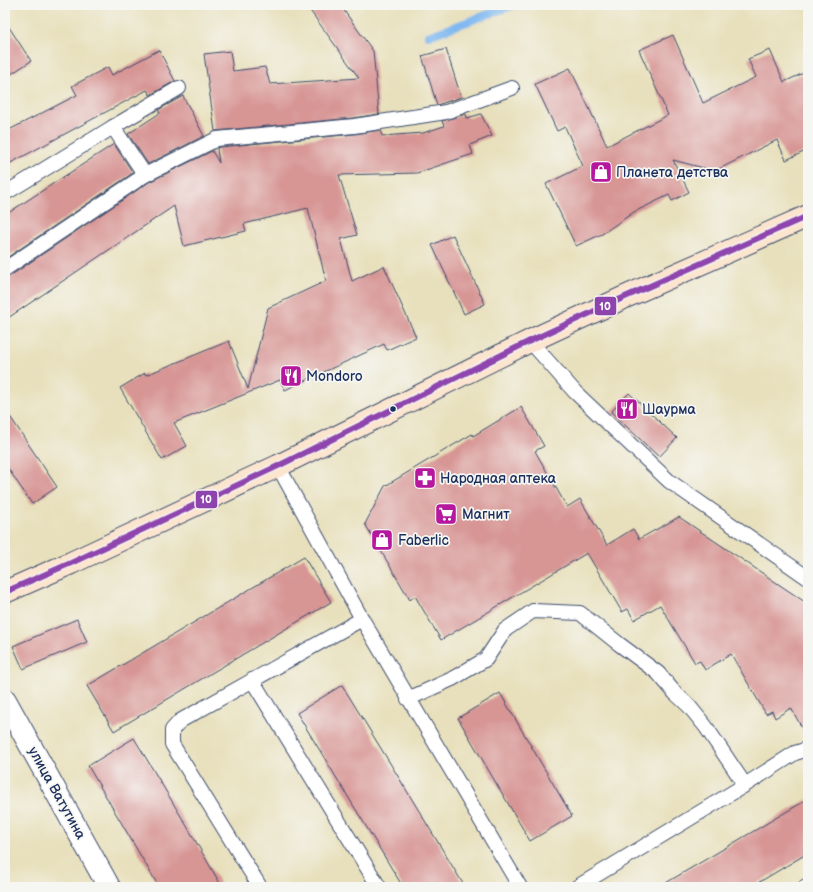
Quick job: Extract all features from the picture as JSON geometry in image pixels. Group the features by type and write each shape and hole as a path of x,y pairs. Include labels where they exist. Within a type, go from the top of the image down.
{"main road":[{"path":"5,592 278,466 530,341 808,216"}],"street":[{"name":"улица Ватутина","path":"5,700 109,887"}],"lane":[{"path":"9,191 178,88"},
{"path":"5,269 145,175 217,139 354,126 446,112 512,88"},
{"path":"113,127 145,175"},
{"path":"530,341 575,392 669,482 808,578"},
{"path":"278,466 362,619 520,887"},
{"path":"408,699 452,679 486,659 505,630 533,611 580,613 658,672 706,727 745,785"},
{"path":"260,887 172,744 172,730 180,721 362,619"},
{"path":"252,680 379,887"},
{"path":"577,887 795,753 808,749"}],"building":[{"path":"306,5 340,5 373,51 379,114 353,118 215,131 204,54 230,51 233,71 265,67 270,84 359,78"},
{"path":"5,21 31,61 5,78"},
{"path":"673,35 703,103 756,77 748,59 770,50 784,82 808,71 808,150 786,160 777,140 715,171 673,160 689,192 672,201 669,195 634,212 602,234 576,246 546,184 583,166 565,127 557,131 535,84 570,68 607,146 668,115 639,50"},
{"path":"446,49 461,97 437,105 422,56"},
{"path":"159,50 175,81 150,95 147,90 5,166 5,132 77,95 72,86 108,67 112,75"},
{"path":"183,96 204,136 148,164 128,134 160,113 158,110"},
{"path":"466,114 467,118 481,114 492,136 470,145 473,154 417,173 339,175 357,235 341,239 352,281 384,266 416,337 387,350 384,344 285,390 280,380 174,423 187,446 162,460 120,388 145,373 146,375 229,341 248,389 268,308 326,281 308,208 244,224 246,231 184,246 174,206 5,320 5,277 10,276 149,182 212,151 219,163 217,149 219,147 355,134 381,130 382,136 423,133 444,126 442,121"},
{"path":"114,144 133,173 5,259 5,215"},
{"path":"453,235 485,304 464,314 432,245"},
{"path":"629,393 677,438 659,457 611,412"},
{"path":"521,407 544,446 535,451 567,507 580,499 607,545 633,529 639,539 679,517 808,604 808,739 791,708 775,718 772,711 766,714 731,654 705,670 700,661 695,663 660,605 634,620 628,609 622,612 587,553 441,640 415,596 410,600 365,524 385,486 472,434 473,436"},
{"path":"5,409 57,487 32,504 5,464"},
{"path":"304,557 331,602 114,731 87,686"},
{"path":"77,619 87,642 23,669 13,646"},
{"path":"342,685 465,887 403,887 297,713"},
{"path":"500,693 572,816 530,841 458,718"},
{"path":"134,738 222,887 159,887 88,766"},
{"path":"808,799 808,853 751,887 659,887"}],"waterway":[{"path":"428,36 514,5"}],"transit line":[{"name":"10","path":"5,592 71,563 278,466 530,341 808,216"}],"place":[{"name":"Планета детства","path":"601,172"},
{"name":"Mondoro","path":"291,376"},
{"name":"Шаурма","path":"627,409"},
{"name":"Народная аптека","path":"425,478"},
{"name":"Магнит","path":"446,514"},
{"name":"Faberlic","path":"382,540"}]}
